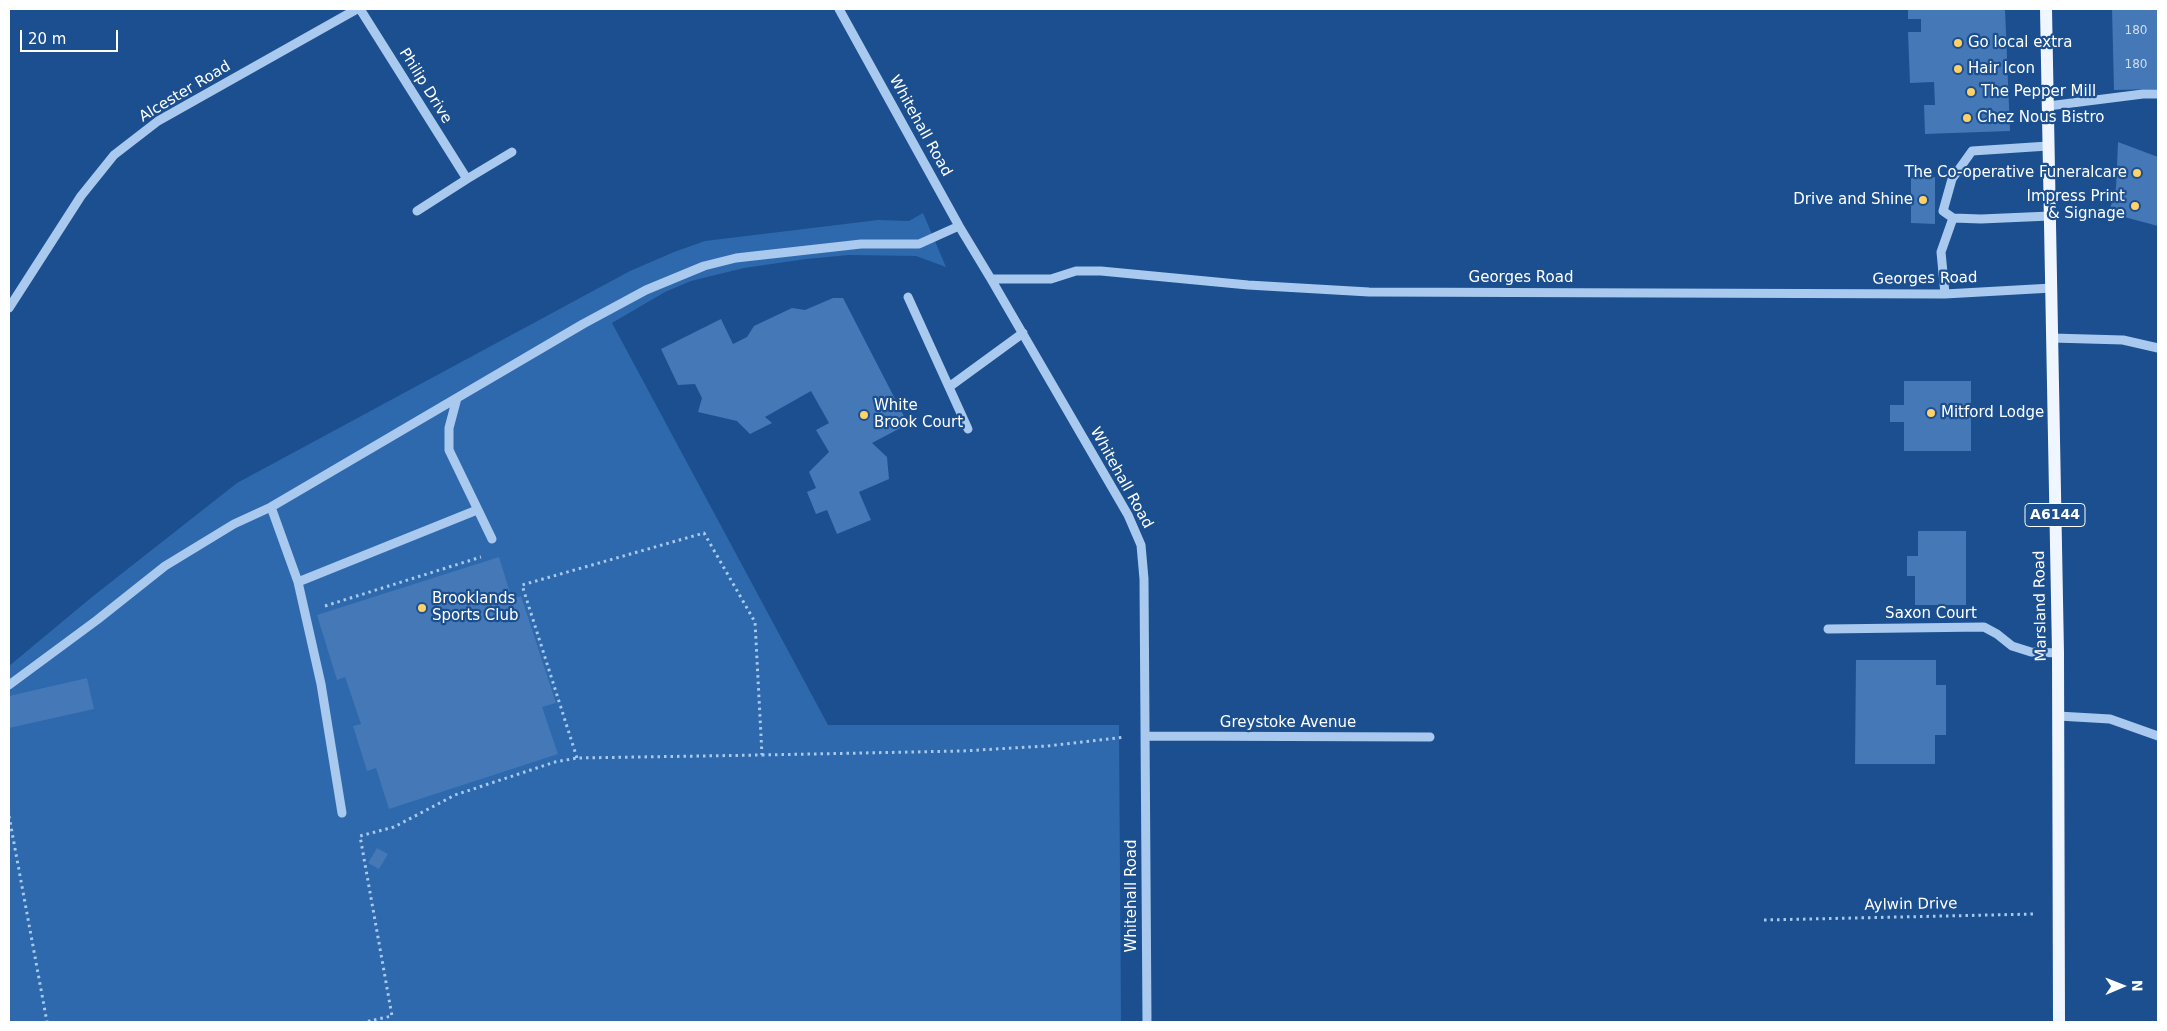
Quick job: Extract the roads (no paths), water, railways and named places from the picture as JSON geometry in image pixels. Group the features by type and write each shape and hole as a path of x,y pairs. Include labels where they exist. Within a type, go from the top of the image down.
{"main road":[{"name":"Marsland Road","path":"2046,9 2058,653 2059,1022"}],"street":[{"name":"Philip Drive","path":"358,9 467,179"},
{"name":"Alcester Road","path":"9,308 13,293 81,196 114,156 158,122 358,9"},
{"name":"Whitehall Road","path":"839,9 959,226 1024,333 1128,515 1141,545 1144,579 1146,736 1147,1022"},
{"path":"2048,106 2158,94"},
{"path":"2048,146 1972,151 1952,179 1943,210 1953,218 1982,219 2050,216"},
{"path":"417,211 512,152"},
{"path":"1945,294 1941,252 1953,218"},
{"path":"9,685 97,620 165,566 234,524 272,507 646,290 704,266 736,258 861,244 920,244 959,226"},
{"name":"Georges Road","path":"992,279 1052,279 1076,271 1248,285 1369,292 1945,294 2052,288"},
{"path":"908,297 968,429"},
{"path":"949,387 1024,333"},
{"path":"2052,338 2103,338 2123,340 2158,348"},
{"path":"457,398 449,428 449,450 492,539"},
{"path":"272,507 298,582 306,613 321,684 342,813"},
{"path":"298,582 477,510"},
{"name":"Saxon Court","path":"1828,629 1984,627 1997,634 2012,646 2031,652 2058,653"},
{"path":"2058,716 2110,719 2158,736"},
{"name":"Greystoke Avenue","path":"1146,736 1430,737"}],"place":[{"name":"Go local extra","path":"1958,43"},
{"name":"Hair Icon","path":"1958,69"},
{"name":"The Pepper Mill","path":"1971,92"},
{"name":"Chez Nous Bistro","path":"1967,118"},
{"name":"The Co-operative Funeralcare","path":"2137,173"},
{"name":"Drive and Shine","path":"1923,200"},
{"name":"Impress Print & Signage","path":"2135,206"},
{"name":"Mitford Lodge","path":"1931,413"},
{"name":"White Brook Court","path":"864,415"},
{"name":"Brooklands Sports Club","path":"422,608"}]}
